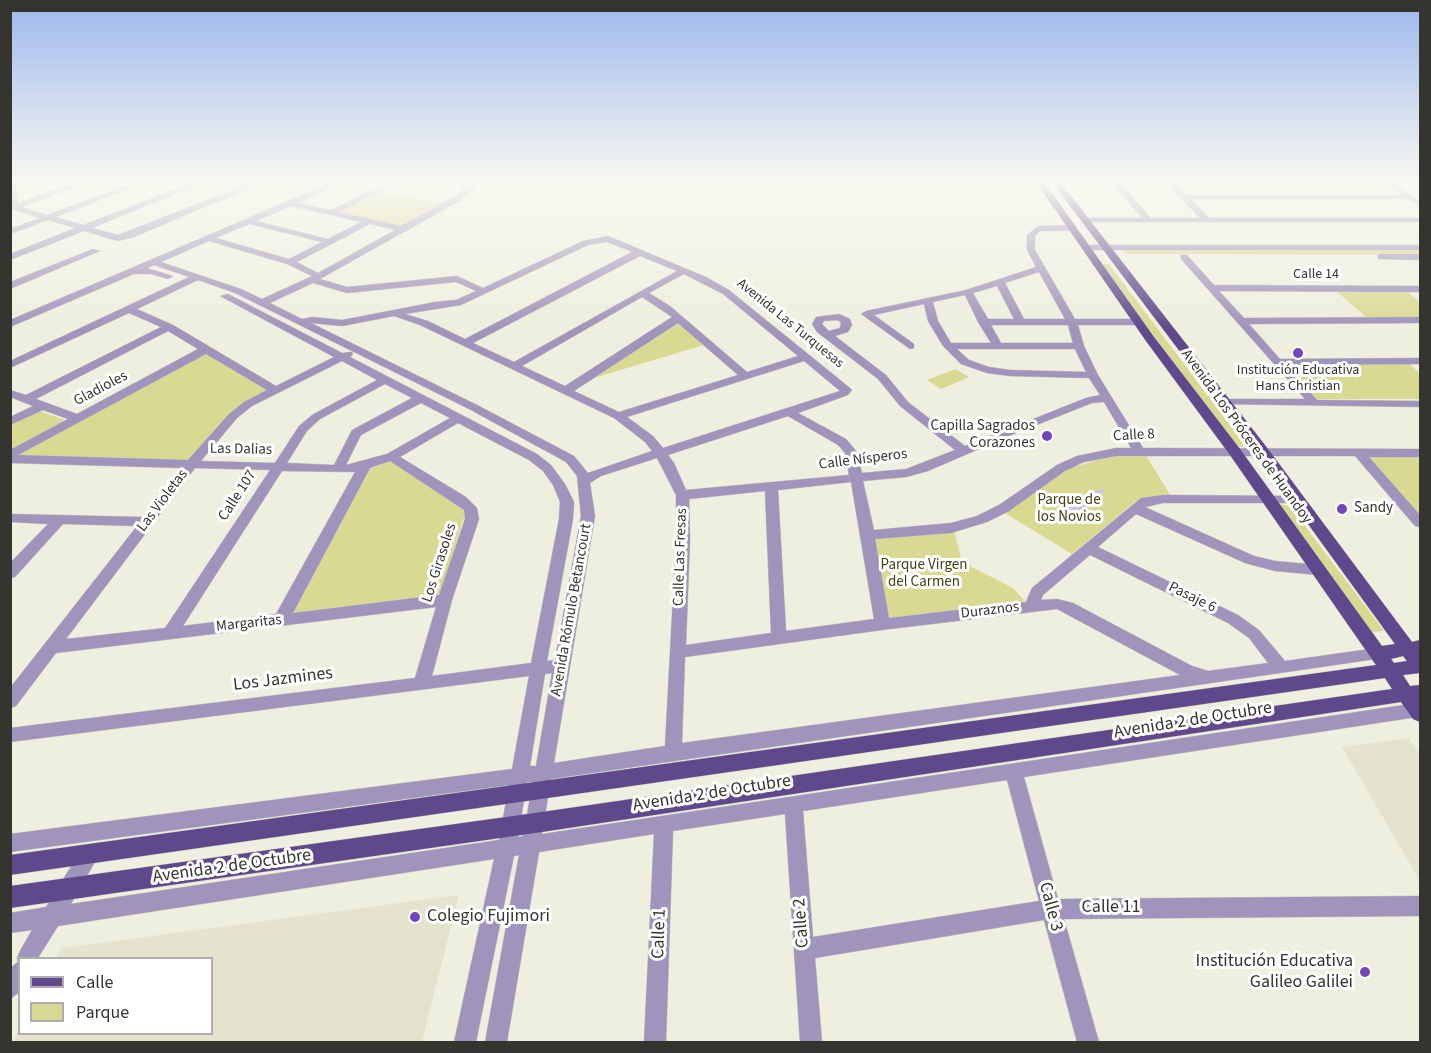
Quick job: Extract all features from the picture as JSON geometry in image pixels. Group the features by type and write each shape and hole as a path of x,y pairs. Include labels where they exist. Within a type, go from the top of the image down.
{"main road":[{"name":"Avenida Los Próceres de Huandoy","path":"1074,231 1138,322 1235,452 1377,654 1417,704"},
{"name":"Avenida Los Próceres de Huandoy","path":"1093,231 1263,452 1297,500 1414,648 1420,666"},
{"name":"Avenida 2 de Octubre","path":"1377,654 1414,648"},
{"name":"Avenida 2 de Octubre","path":"10,865 542,782 1420,666"},
{"name":"Avenida 2 de Octubre","path":"10,897 511,826 1417,704"}],"street":[{"path":"10,257 76,231"},
{"path":"91,231 118,238 143,231"},
{"path":"10,324 223,231"},
{"path":"288,231 330,242"},
{"path":"290,262 351,231"},
{"path":"262,303 315,278 398,231"},
{"path":"1036,231 1031,235 1031,250 1072,322 1079,346 1093,375 1139,451"},
{"path":"206,238 290,262 315,278 347,290 457,279 485,292"},
{"name":"Avenida Las Turquesas","path":"421,322 590,241 613,240 726,292 846,390 844,393 789,412 597,473 584,481"},
{"path":"1089,253 1420,248"},
{"path":"10,286 96,251"},
{"path":"465,344 640,252"},
{"path":"1110,253 1184,257 1420,257"},
{"path":"1184,257 1314,403"},
{"name":"Avenida Rómulo Betancourt","path":"153,262 292,325 327,335 555,449 578,467 584,481 588,516 496,1042"},
{"path":"910,346 866,314 968,292 1040,269"},
{"name":"Avenida Rómulo Betancourt","path":"131,271 152,271 192,279 238,291 262,303 341,357 533,457 547,468 559,484 567,502 566,519 507,849 465,1042"},
{"path":"514,366 642,293 684,272"},
{"path":"10,365 192,279"},
{"path":"1000,282 1021,322"},
{"name":"Calle 14","path":"1211,288 1418,291"},
{"path":"968,292 998,346"},
{"path":"642,293 658,301 745,376"},
{"path":"928,300 933,321 948,346 965,362 987,370 1023,374 1093,375"},
{"name":"Avenida Las Turquesas","path":"292,325 312,320 342,322 458,303"},
{"path":"128,309 169,327 275,390"},
{"name":"Calle Las Fresas","path":"396,314 421,322 618,416 649,440 675,473 682,495 683,540 673,752"},
{"path":"567,390 678,318"},
{"path":"1240,321 1420,320"},
{"path":"327,335 342,322"},
{"path":"983,322 1138,322"},
{"path":"26,400 169,327"},
{"path":"827,335 882,377 904,404 963,450"},
{"path":"948,346 1079,346"},
{"name":"Gladioles","path":"10,457 207,349"},
{"name":"Las Violetas","path":"10,701 191,465 233,416 248,404 358,350"},
{"path":"618,416 807,357"},
{"path":"1276,362 1420,361"},
{"name":"Calle 107","path":"170,633 276,467 303,429 316,417 385,380"},
{"path":"10,393 78,419"},
{"name":"Calle Nísperos","path":"682,495 888,476 924,468 963,450 1090,400 1107,398"},
{"path":"338,468 356,434 420,399"},
{"path":"1224,402 1420,404"},
{"path":"10,422 41,406"},
{"path":"789,412 852,452 882,624"},
{"name":"Las Dalias","path":"10,457 191,465 364,467 391,457 458,418"},
{"name":"Calle 8","path":"868,535 942,529 982,519 1004,508 1054,472 1072,463 1104,454 1139,451 1420,453"},
{"path":"1359,453 1420,523"},
{"name":"Los Girasoles","path":"391,457 461,500 470,508 472,519 445,600 422,683"},
{"path":"281,620 364,467"},
{"path":"771,487 779,637"},
{"name":"Duraznos","path":"677,652 1032,606 1038,592 1146,501 1163,499 1297,500"},
{"path":"1135,508 1250,560 1275,566 1318,570"},
{"path":"10,518 147,522"},
{"path":"10,573 59,519"},
{"name":"Pasaje 6","path":"1088,548 1233,619 1254,634 1281,667"},
{"name":"Margaritas","path":"52,647 445,600"},
{"path":"1032,606 1057,604 1068,607 1187,671 1208,677"},
{"name":"Avenida 2 de Octubre","path":"542,782 673,752 1377,654"},
{"name":"Los Jazmines","path":"10,735 561,666"},
{"name":"Avenida 2 de Octubre","path":"10,923 664,826 793,803 1013,771 1417,704"},
{"name":"Calle 3","path":"1013,771 1088,1042"},
{"name":"Avenida 2 de Octubre","path":"10,843 518,786"},
{"name":"Calle 2","path":"793,803 811,1042"},
{"name":"Calle 1","path":"655,1042 664,826"},
{"path":"28,957 90,853"},
{"name":"Calle 11","path":"804,950 1051,909 1420,906"},
{"path":"10,988 18,975"}],"shaded area":[{"path":"1106,488 1094,503 1082,509 1067,510 1081,496"},
{"path":"1409,738 1420,754 1420,881 1342,747"},
{"path":"459,895 422,1042 13,1042 18,1031 18,1035 213,1035 213,957 57,957 62,948"}],"green space":[{"path":"1122,250 1420,250 1420,255 1128,254"},
{"path":"1102,264 1109,264 1244,444 1242,447 1232,444"},
{"path":"1335,290 1406,291 1420,302 1420,317 1366,317"},
{"path":"679,323 704,345 594,378"},
{"path":"205,352 269,390 242,404 192,461 14,456"},
{"path":"1409,363 1420,374 1420,399 1314,399 1282,365"},
{"path":"955,369 969,377 941,389 927,380"},
{"path":"37,410 68,421 11,452 11,424"},
{"name":"Parque de los Novios","path":"1145,454 1171,496 1146,497 1135,502 1072,554 1005,513 1038,488 1071,468 1110,456"},
{"path":"1365,455 1420,456 1420,516"},
{"path":"390,461 461,508 465,514 440,595 291,613 368,470"},
{"path":"1280,504 1290,506 1384,631 1369,632 1277,506"},
{"name":"Parque Virgen del Carmen","path":"954,530 962,562 1013,588 1025,601 886,620 872,537"}],"place":[{"name":"Institución Educativa Hans Christian","path":"1298,353"},
{"name":"Capilla Sagrados Corazones","path":"1047,436"},
{"name":"Sandy","path":"1342,509"},
{"name":"Colegio Fujimori","path":"415,917"},
{"name":"Institución Educativa Galileo Galilei","path":"1365,972"}]}
